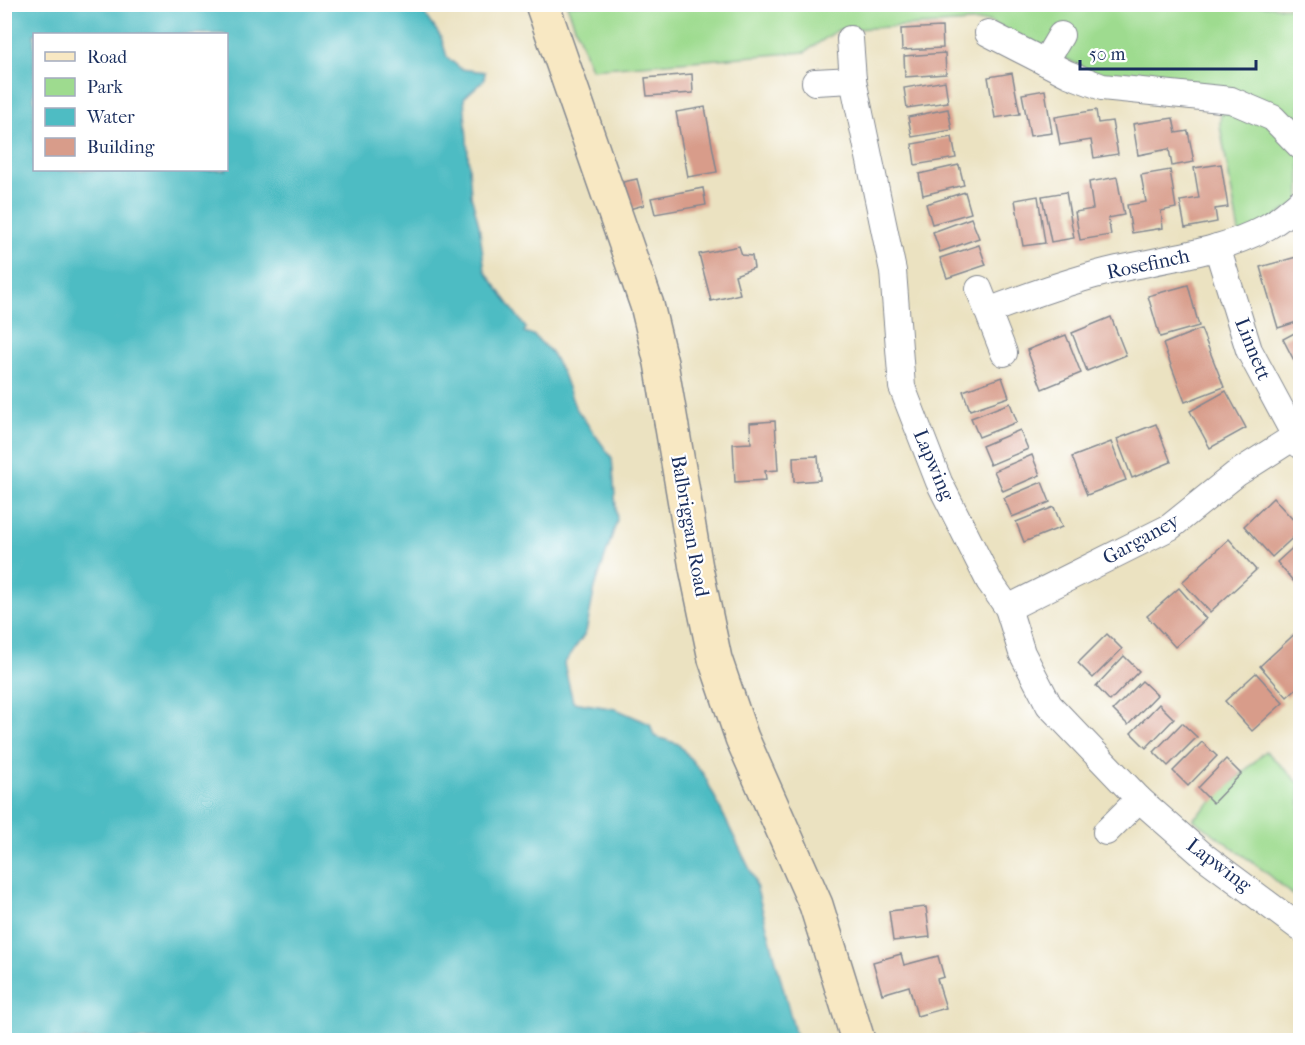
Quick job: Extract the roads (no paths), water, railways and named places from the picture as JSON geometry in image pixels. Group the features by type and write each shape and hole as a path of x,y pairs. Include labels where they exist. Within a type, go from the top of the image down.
{"main road":[{"name":"Balbriggan Road","path":"542,4 647,305 661,363 696,568 715,659 742,738 816,905 858,1041"}],"street":[{"path":"988,33 1045,62 1102,87 1231,100 1273,118 1300,146"},
{"path":"1045,62 1061,35"},
{"name":"Lapwing","path":"850,39 853,80 893,271 902,387 939,482 989,581 1008,608 1022,653 1049,705 1138,799 1205,857 1300,928"},
{"path":"815,82 853,80"},
{"name":"Rosefinch","path":"1004,353 984,300 1039,292 1117,269 1178,258 1217,247 1268,226 1300,202"},
{"name":"Linnett","path":"1217,247 1250,350 1297,441"},
{"name":"Garganey","path":"1008,608 1170,527 1236,474 1297,441"},
{"path":"1106,832 1138,799"}],"water":[{"path":"5,4 419,5 441,37 447,57 461,69 485,72 484,80 464,98 471,195 479,225 485,271 526,328 524,332 533,335 551,352 563,374 575,407 612,458 617,521 595,587 586,632 564,664 573,702 616,709 650,724 654,736 678,744 704,775 754,878 797,1040 5,1040"}]}
